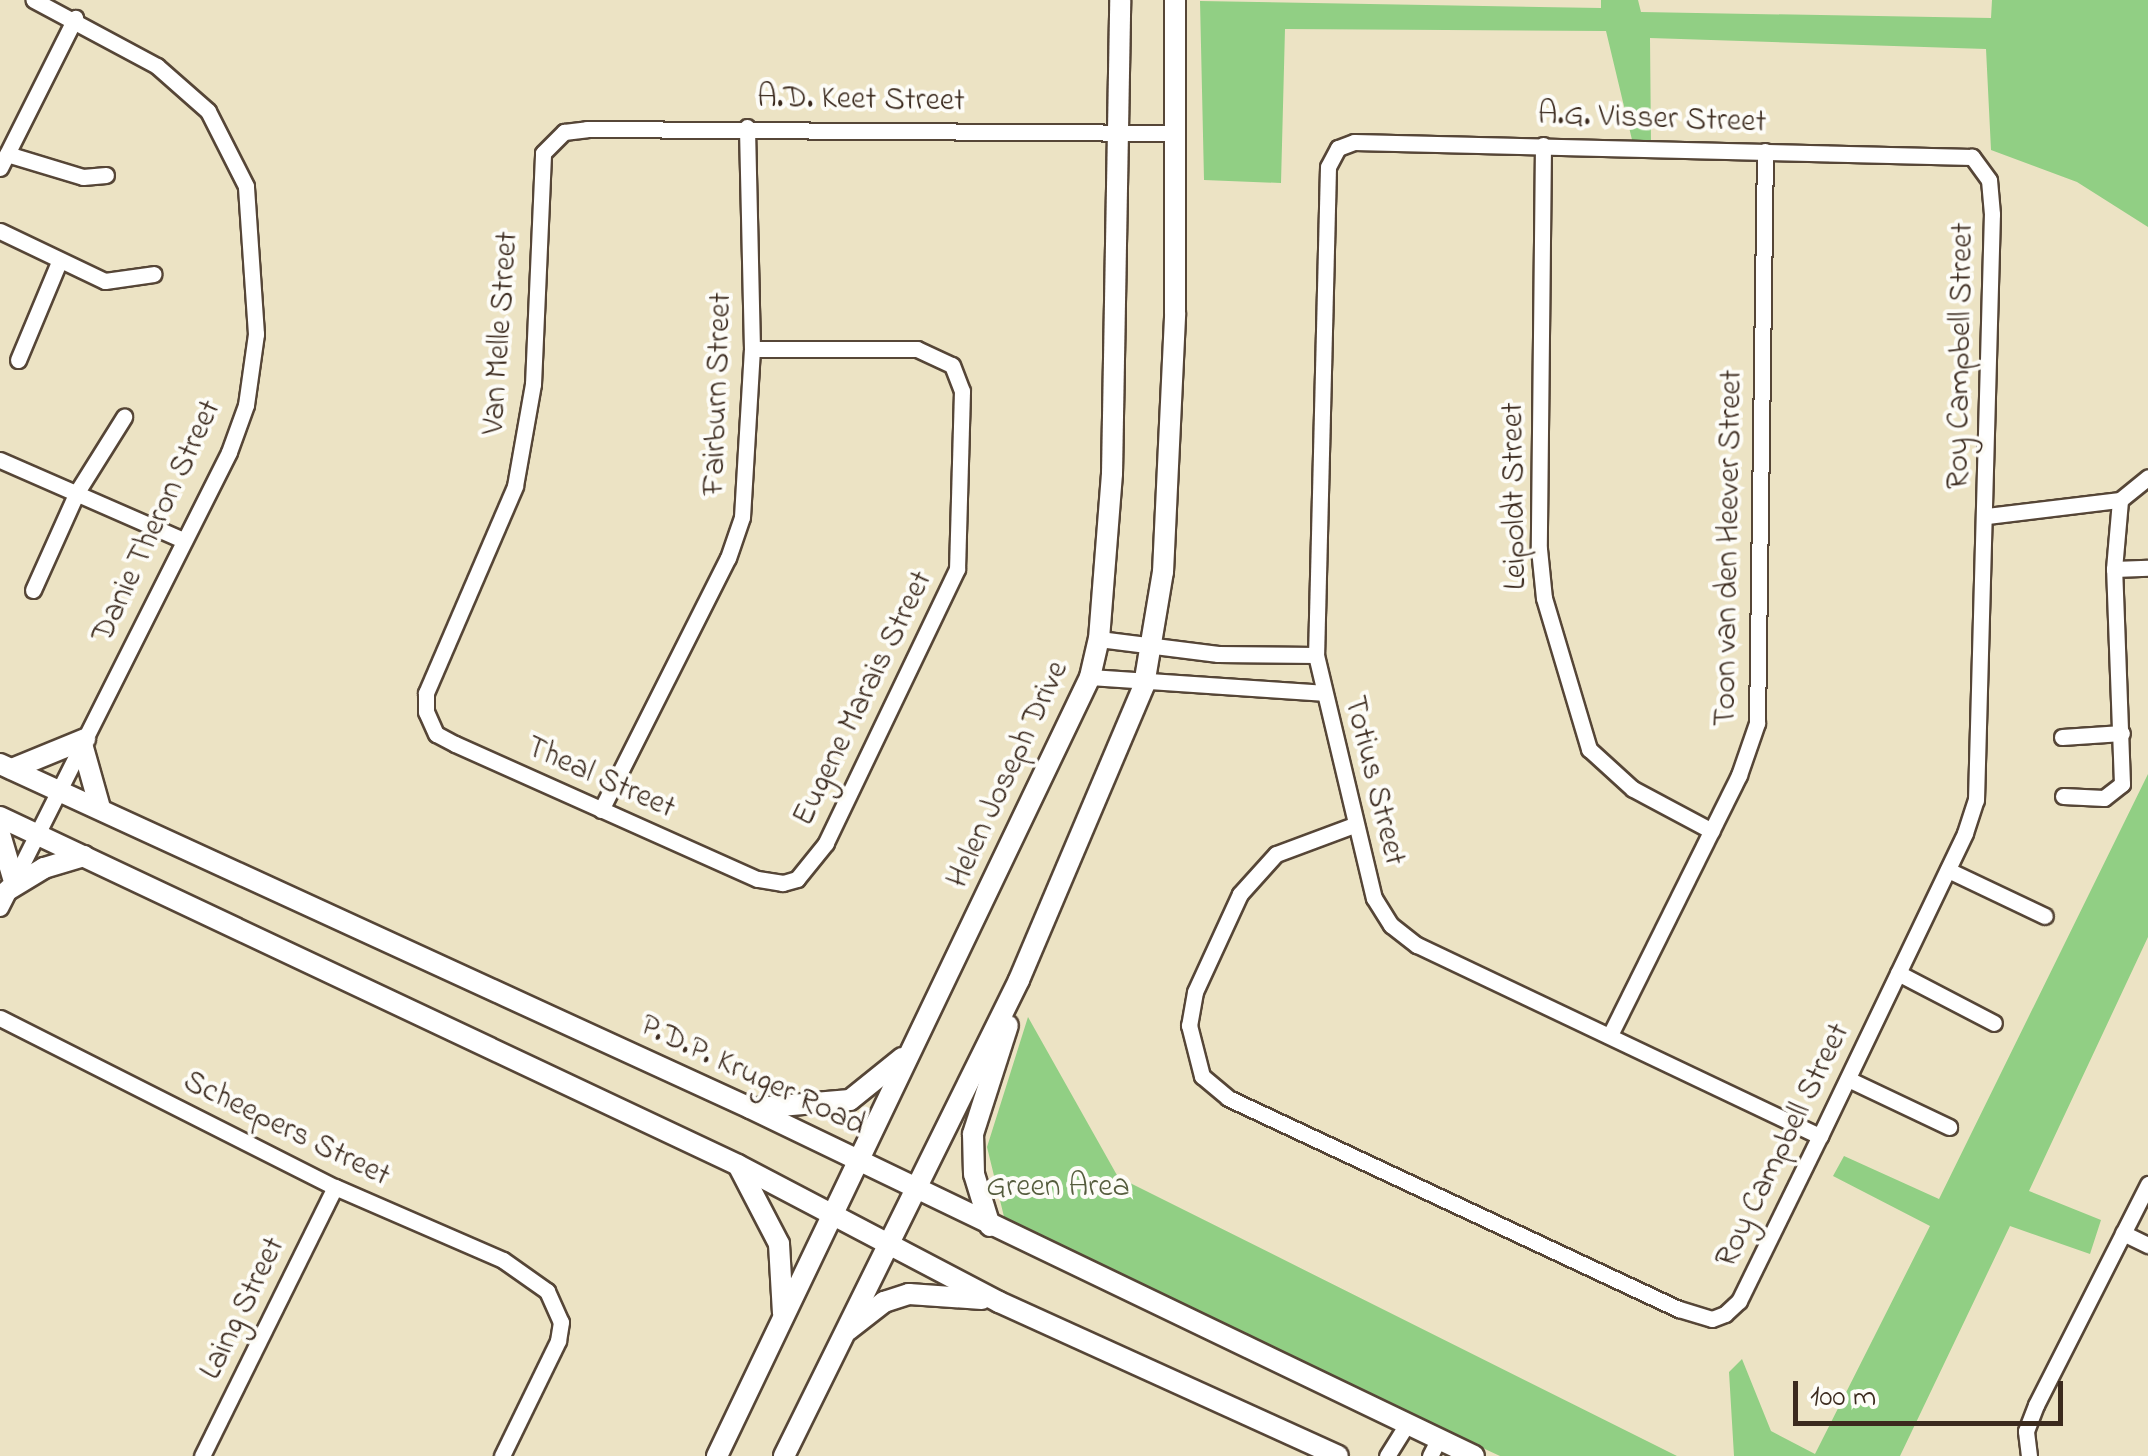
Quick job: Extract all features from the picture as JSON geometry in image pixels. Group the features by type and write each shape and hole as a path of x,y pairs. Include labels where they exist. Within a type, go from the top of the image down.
{"street":[{"name":"Danie Theron Street","path":"7,892 181,539 229,452 246,405 256,334 246,186 208,111 158,66 75,18 34,0"},
{"name":"Helen Joseph Drive","path":"717,1456 1090,677 1100,639 1112,474 1120,0"},
{"path":"784,1456 839,1337 1019,980 1144,685 1154,646 1174,333 1175,0"},
{"path":"75,18 3,161 82,177 106,175"},
{"name":"A.D. Keet Street","path":"551,142 587,129 747,127 1174,134"},
{"name":"Fairburn Street","path":"601,810 728,558 742,517 752,348 747,127"},
{"name":"Van Melle Street","path":"426,693 515,486 532,384 538,177 551,142"},
{"name":"A.G. Visser Street","path":"1328,167 1338,148 1354,142 1957,153 1983,167"},
{"name":"Leipoldt Street","path":"1543,145 1538,548 1544,598 1589,749 1633,789 1712,831"},
{"name":"Toon van den Heever Street","path":"1611,1033 1712,831 1757,723 1765,151"},
{"name":"Totius Street","path":"1328,167 1316,655 1374,898 1391,926 1417,945 1611,1033 1820,1136"},
{"name":"Roy Campbell Street","path":"1354,825 1276,854 1240,894 1195,992 1190,1024 1197,1062 1213,1088 1679,1309 1712,1319 1739,1301 1973,814 1981,765 1992,204 1983,167"},
{"path":"0,231 106,281 154,274"},
{"path":"18,360 59,262"},
{"name":"Eugene Marais Street","path":"752,348 918,349 952,366 962,391 957,569 826,843 797,879 783,884"},
{"path":"33,590 77,492 124,417"},
{"path":"0,460 181,539"},
{"path":"1987,516 2120,500 2148,477"},
{"path":"2063,796 2104,798 2120,792 2122,733 2114,569 2120,500"},
{"path":"2114,569 2148,568"},
{"path":"1100,639 1316,655"},
{"path":"1090,677 1144,685 1322,693"},
{"name":"Theal Street","path":"426,693 436,734 758,879 783,884"},
{"path":"2062,737 2122,733"},
{"path":"6,766 83,742 100,808"},
{"name":"P.D.P. Kruger Road","path":"6,766 750,1108 1406,1426 1434,1448 1474,1456"},
{"path":"0,817 738,1165 999,1302 1331,1454"},
{"path":"0,834 7,892 44,868 84,856"},
{"path":"1948,870 2045,916"},
{"path":"1898,973 1994,1023"},
{"path":"990,1226 974,1174 973,1134 1019,980"},
{"name":"Scheepers Street","path":"0,1018 335,1187 503,1260 547,1291 561,1322 558,1341 502,1456"},
{"path":"750,1108 850,1100 913,1047"},
{"path":"1848,1079 1949,1127"},
{"path":"738,1165 779,1244 784,1320"},
{"path":"2029,1456 2026,1431 2036,1406 2148,1184"},
{"name":"Laing Street","path":"202,1456 335,1187"},
{"path":"2123,1233 2148,1245"},
{"path":"839,1337 867,1312 909,1294 999,1302"},
{"path":"1387,1456 1406,1426"}],"green space":[{"path":"1601,0 1638,0 1641,12 1991,18 1992,0 2148,0 2148,227 2077,182 1991,150 1986,49 1650,38 1651,144 1633,144 1606,31 1285,29 1281,183 1204,180 1200,1 1601,8"},
{"path":"2148,774 2148,937 2029,1191 2101,1220 2090,1254 2010,1226 1900,1456 1734,1456 1729,1372 1742,1359 1771,1431 1815,1454 1930,1226 1833,1176 1844,1156 1939,1199"},
{"name":"Green Area","path":"1028,1017 1118,1177 1677,1456 1500,1456 1007,1229 987,1147"}]}
